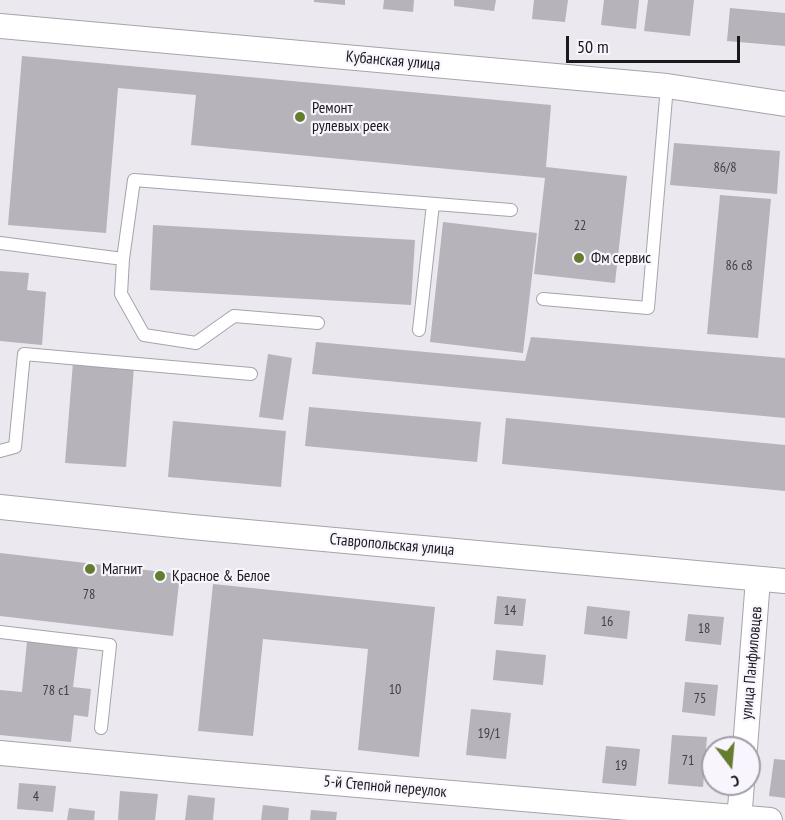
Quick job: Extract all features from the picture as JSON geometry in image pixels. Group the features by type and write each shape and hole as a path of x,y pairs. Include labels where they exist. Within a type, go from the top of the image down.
{"street":[{"name":"Кубанская улица","path":"0,26 667,86 785,104"},
{"name":"Ставропольская улица","path":"0,507 192,527 785,581"},
{"name":"улица Панфиловцев","path":"746,736 758,579"},
{"name":"5-й Степной переулок","path":"0,753 770,820"},
{"path":"739,818 741,796"}],"lane":[{"path":"543,299 648,308 667,86"},
{"path":"318,323 234,316 196,343 144,335 121,294 123,259 134,180 511,210"},
{"path":"419,330 433,204"},
{"path":"0,243 123,259"},
{"path":"0,451 15,447 24,354 251,374"},
{"path":"0,633 110,645 101,728"}],"building":[{"path":"314,0 345,0 345,5 314,2"},
{"path":"384,0 414,0 413,12 383,9"},
{"path":"454,0 496,0 494,11 454,6"},
{"path":"534,0 568,0 565,22 532,19"},
{"path":"604,0 639,0 636,29 601,25"},
{"path":"648,0 694,0 690,36 644,31"},
{"path":"730,8 785,13 785,46 727,41"},
{"path":"22,56 551,105 546,167 627,176 615,283 534,274 545,178 191,145 196,95 118,88 106,233 8,225"},
{"path":"674,143 780,151 777,194 670,185"},
{"path":"720,195 771,199 758,338 707,334"},
{"path":"443,222 537,233 523,353 430,342"},
{"path":"153,225 415,240 411,305 150,290"},
{"path":"0,271 29,273 27,290 46,292 42,345 0,341"},
{"path":"531,337 785,358 785,418 312,374 316,342 525,361"},
{"path":"268,354 292,358 283,420 259,417"},
{"path":"73,362 134,367 126,467 65,463"},
{"path":"309,407 481,422 477,462 305,446"},
{"path":"506,418 785,445 785,491 502,464"},
{"path":"173,421 286,431 281,487 168,477"},
{"path":"0,553 180,574 173,636 0,616"},
{"path":"213,584 435,607 419,757 358,750 368,649 263,639 253,736 198,731"},
{"path":"497,596 526,599 523,626 494,624"},
{"path":"587,606 630,611 627,639 584,634"},
{"path":"688,614 724,617 721,645 685,641"},
{"path":"27,641 78,646 73,687 91,689 88,717 74,715 71,742 0,735 0,690 22,692"},
{"path":"496,650 546,655 543,685 493,680"},
{"path":"685,682 718,685 715,716 682,712"},
{"path":"471,709 511,713 506,759 466,755"},
{"path":"672,735 701,737 701,787 668,784"},
{"path":"606,746 640,749 636,786 602,783"},
{"path":"774,759 785,760 785,798 769,796"},
{"path":"19,783 56,786 53,812 17,809"},
{"path":"120,791 158,794 155,820 118,820"},
{"path":"188,795 215,798 213,820 185,820"},
{"path":"263,805 289,808 288,820 261,820"},
{"path":"69,808 95,811 94,820 67,820"},
{"path":"311,810 337,812 336,820 310,820"}],"place":[{"name":"Ремонт рулевых реек","path":"300,117"},
{"name":"Фм сервис","path":"579,258"},
{"name":"Магнит","path":"90,569"},
{"name":"Красное & Белое","path":"160,576"}]}
